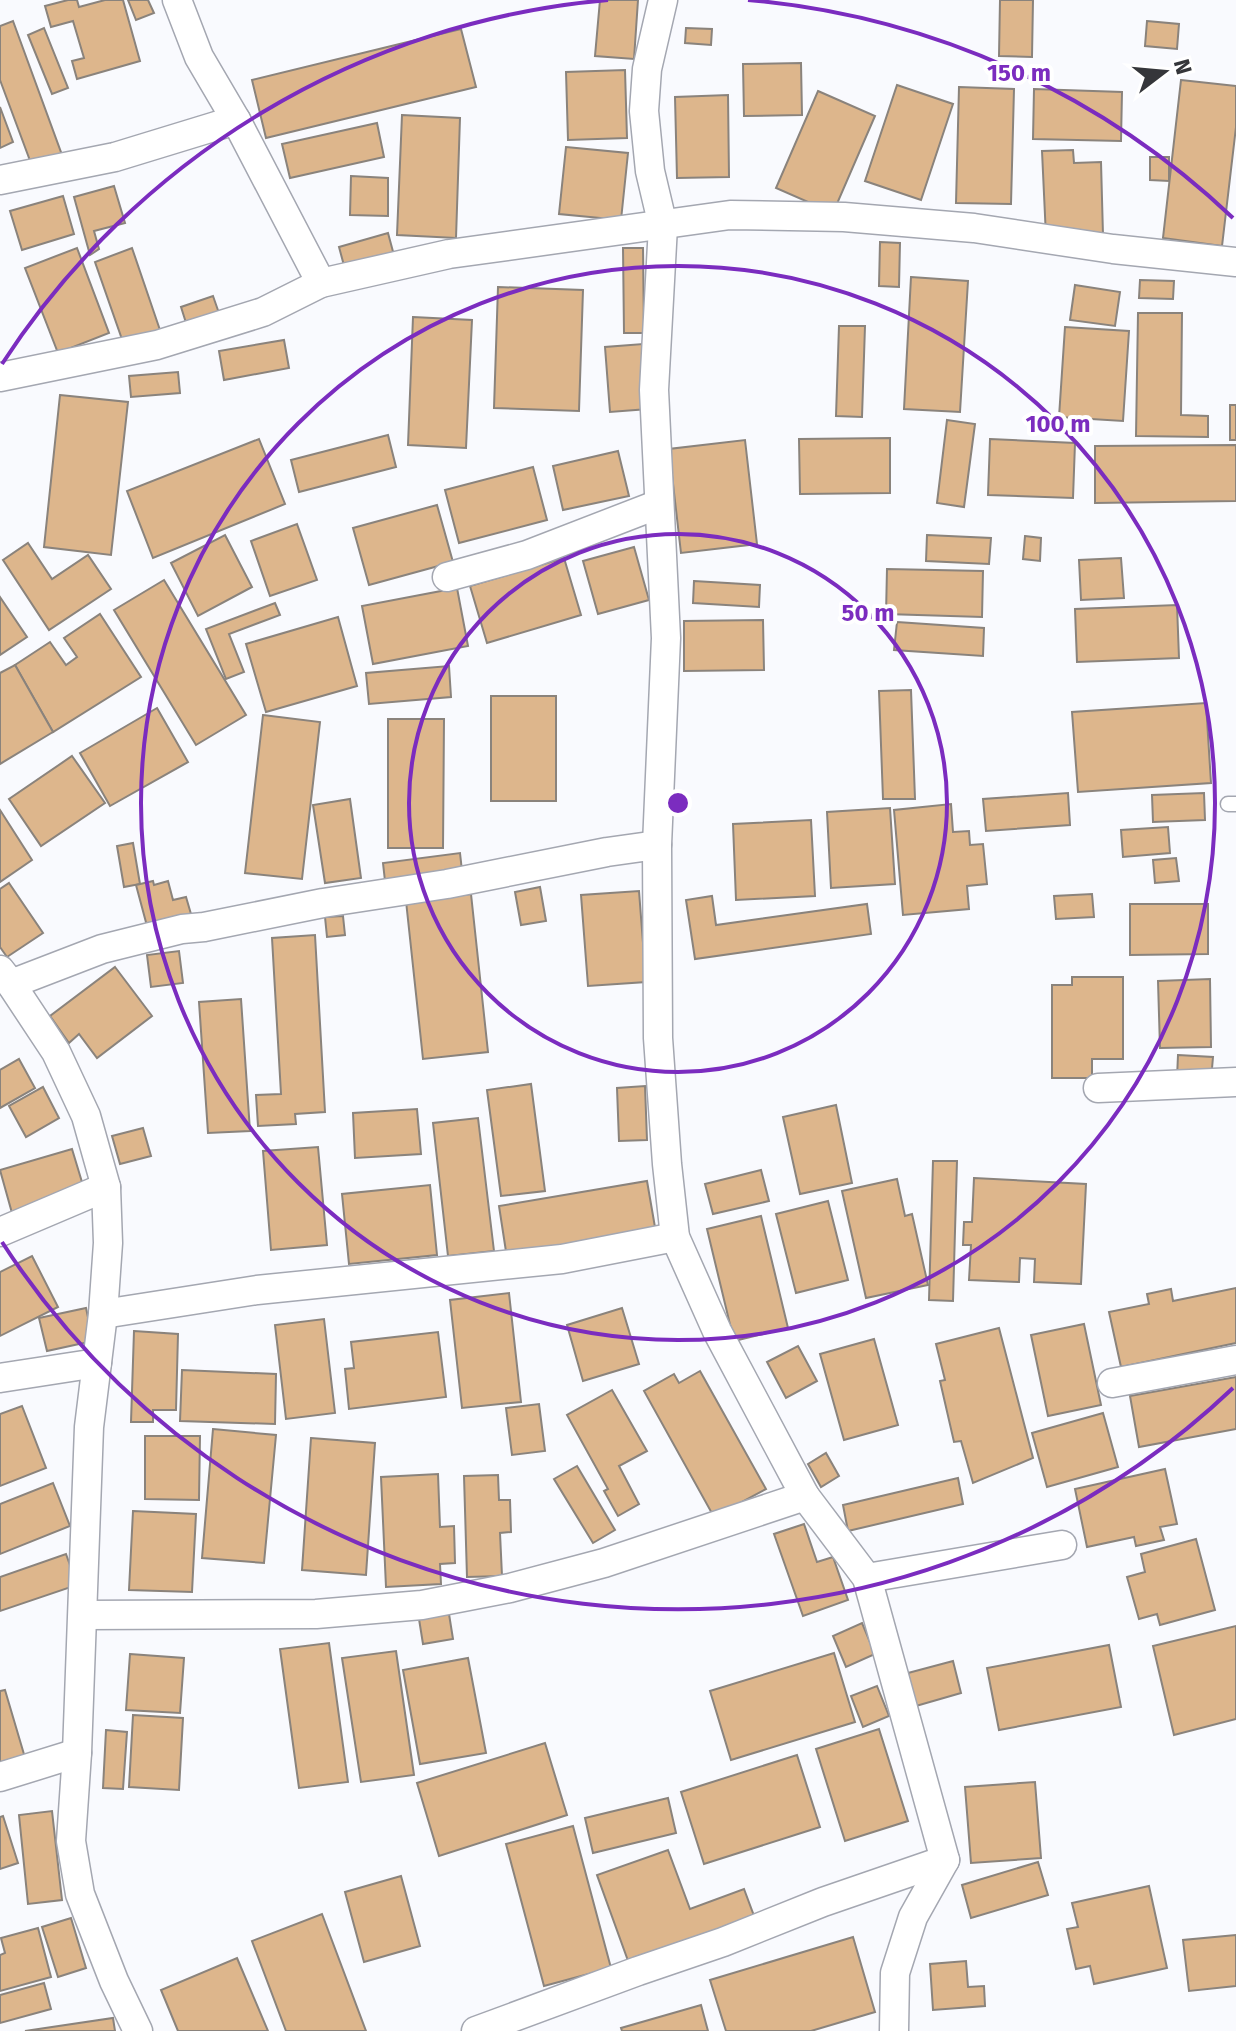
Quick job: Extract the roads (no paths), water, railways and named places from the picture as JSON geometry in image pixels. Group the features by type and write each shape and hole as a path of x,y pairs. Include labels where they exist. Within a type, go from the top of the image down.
{"street":[{"path":"177,0 199,57 236,120 321,283"},
{"path":"663,0 647,69 644,111 650,171 663,226 654,390 666,638 657,845 658,1038 675,1237 717,1331 805,1496 867,1578 945,1860 913,1917 895,1973 894,2031"},
{"path":"0,180 115,157 236,120"},
{"path":"0,377 157,345 263,312 321,283 449,254 730,215 844,217 974,228 1113,249 1236,262"},
{"path":"447,577 527,555 659,504"},
{"path":"138,2031 114,1981 80,1894 71,1841 89,1427 108,1243 106,1187 86,1116 56,1052 6,977 182,929 657,845"},
{"path":"1098,1088 1236,1082"},
{"path":"0,1232 106,1187"},
{"path":"103,1314 257,1290 562,1259 675,1237"},
{"path":"1112,1383 1236,1360"},
{"path":"0,1378 97,1363"},
{"path":"83,1615 316,1614 422,1605 510,1588 604,1563 805,1496"},
{"path":"867,1578 1062,1545"},
{"path":"0,1777 77,1753"},
{"path":"476,2031 945,1860"}]}
